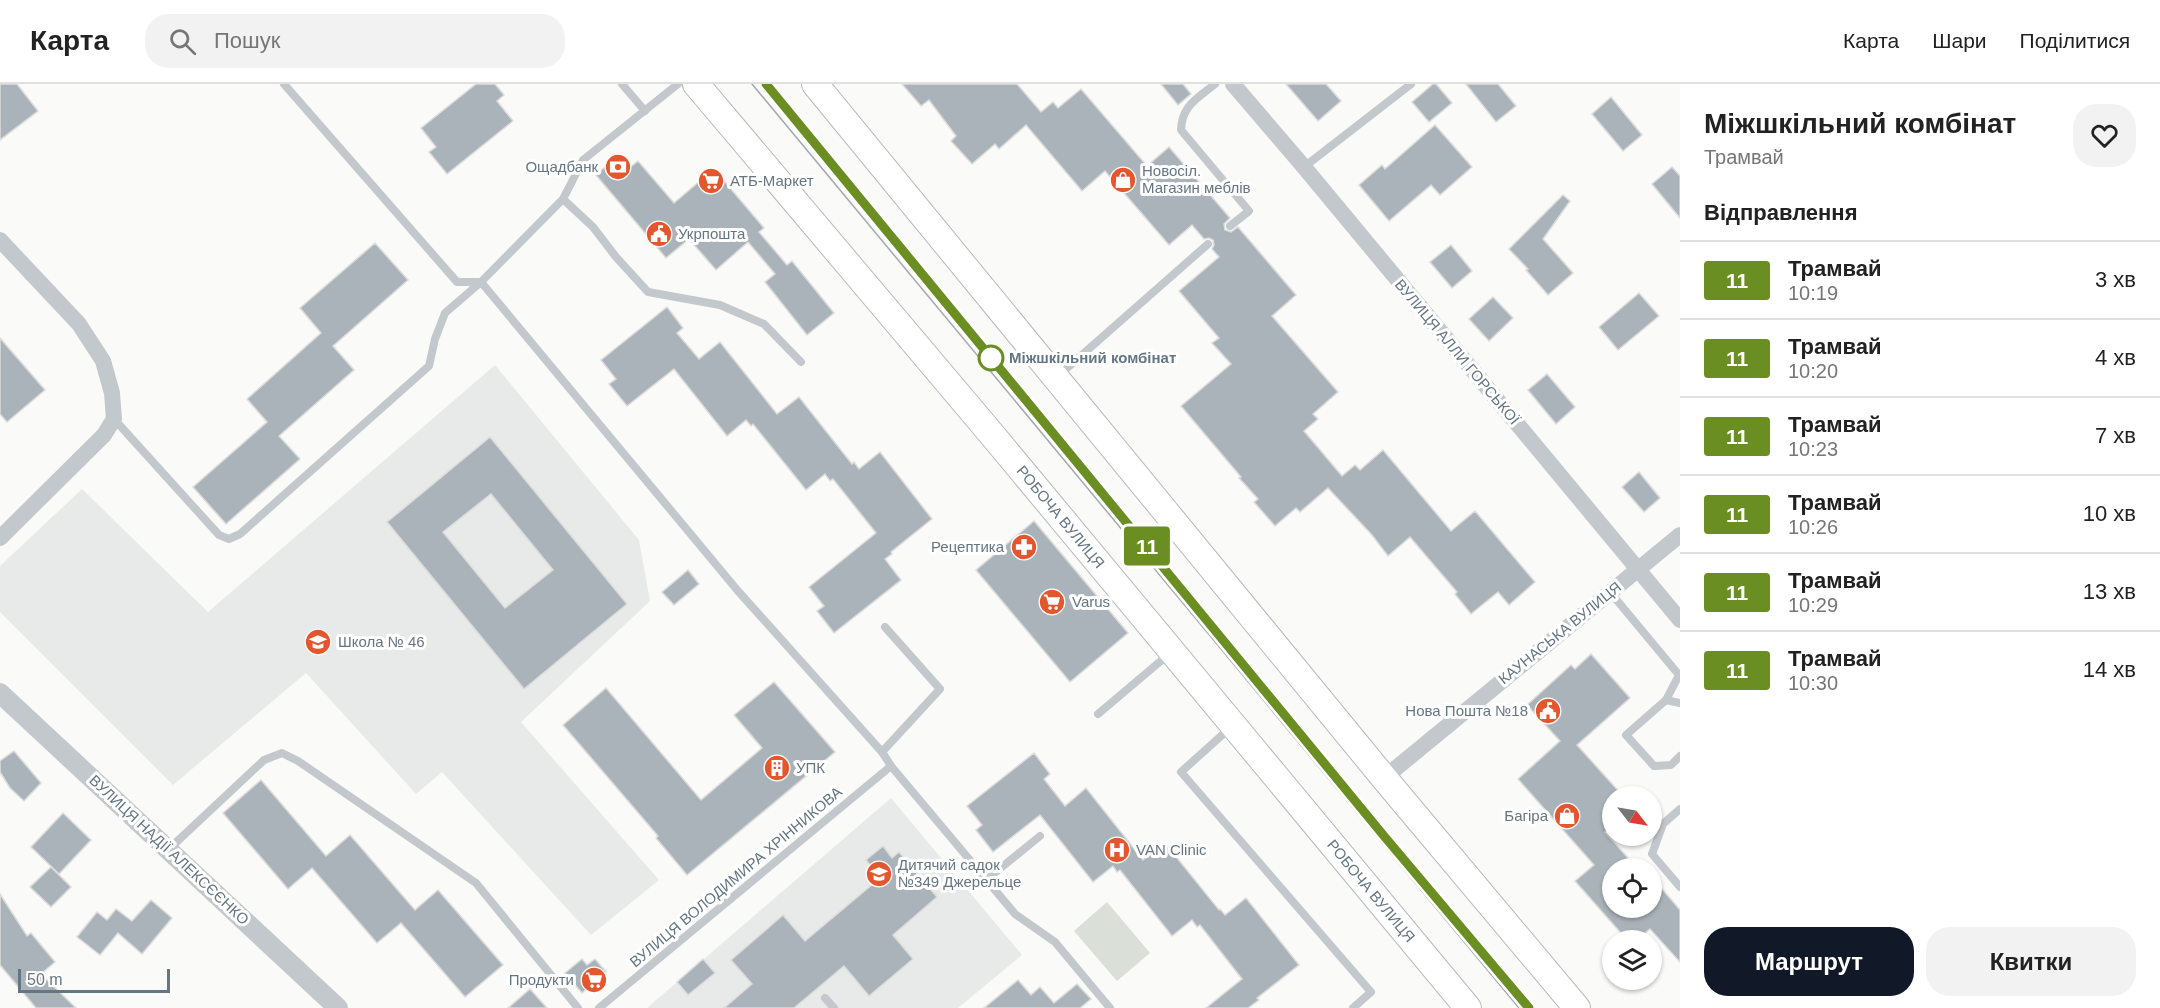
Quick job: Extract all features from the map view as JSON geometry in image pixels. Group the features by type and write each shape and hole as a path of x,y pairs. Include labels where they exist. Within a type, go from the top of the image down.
{"main road":[{"name":"РОБОЧА ВУЛИЦЯ","path":"696,84 1468,1008"},
{"path":"815,84 1384,778 1577,1008"}],"street":[{"name":"ВУЛИЦЯ АЛЛИ ГОРСЬКОЇ","path":"1233,84 1680,620"},
{"path":"0,240 79,324 103,361 112,393 114,418 104,435 0,538"},
{"name":"КАУНАСЬКА ВУЛИЦЯ","path":"1384,778 1680,535"},
{"name":"ВУЛИЦЯ НАДІЇ АЛЕКСЄЄНКО","path":"0,693 338,1008"}],"lane":[{"path":"284,84 457,282 481,282"},
{"path":"622,84 645,111"},
{"path":"114,418 219,535 229,539 240,534 429,366 435,339 445,314 481,282 563,199 583,160 678,84"},
{"path":"1215,84 1189,106 1182,116 1181,130 1249,211 1230,226"},
{"path":"1304,167 1411,84"},
{"path":"563,199 593,227 616,257 648,292 720,305 764,324 801,362"},
{"path":"1055,378 1208,244"},
{"path":"481,282 738,591 882,752 891,766 1015,914 1055,942 1110,1008"},
{"path":"1610,592 1679,675 1666,700 1626,735 1654,766 1671,765 1680,756"},
{"path":"882,752 940,689 885,627"},
{"path":"1098,714 1172,652"},
{"path":"1666,700 1680,703"},
{"path":"1233,725 1181,772 1371,992 1353,1008"},
{"path":"169,849 264,760 282,753 298,761 476,883 578,1008"},
{"name":"ВУЛИЦЯ ВОЛОДИМИРА ХРІННИКОВА","path":"599,1008 891,766"},
{"path":"1680,809 1663,824 1652,854 1680,887"},
{"path":"986,880 1040,836"},
{"path":"825,998 834,1008"}],"shaded area":[{"name":"Школа № 46","path":"495,365 639,540 650,601 521,722 659,880 591,935 442,772 416,794 306,673 173,785 0,612 0,566 82,489 208,612"},
{"name":"Дитячий садок №349 Джерельце","path":"891,798 1022,955 958,1008 647,1008"},
{"path":"1107,902 1150,953 1117,981 1074,931"}],"building":[{"path":"0,84 17,84 38,111 0,140"},
{"path":"476,84 495,84 504,95 497,101 513,121 447,174 429,152 436,147 421,128"},
{"path":"902,84 1017,84 1041,112 1053,102 1058,108 1081,89 1147,166 1169,147 1230,218 1224,224 1225,230 1231,232 1238,227 1296,295 1272,316 1338,392 1313,414 1318,419 1304,431 1342,476 1355,465 1360,470 1383,450 1451,531 1475,511 1535,582 1509,605 1498,592 1471,614 1455,594 1457,592 1410,537 1388,556 1372,535 1328,488 1300,512 1296,508 1275,526 1254,502 1258,499 1239,478 1241,477 1181,406 1231,364 1212,343 1219,338 1179,291 1219,257 1212,249 1213,240 1204,239 1192,225 1169,245 1105,171 1082,191 1026,125 999,149 995,144 972,164 951,141 956,136 929,100 921,106"},
{"path":"1161,84 1183,84 1191,94 1178,105"},
{"path":"1286,84 1326,84 1341,101 1318,121"},
{"path":"1436,84 1452,103 1429,122 1412,102"},
{"path":"1466,84 1498,84 1516,106 1496,122"},
{"path":"1611,97 1642,135 1623,151 1592,114"},
{"path":"1435,125 1472,167 1440,195 1431,185 1389,221 1359,185 1382,165 1385,169"},
{"path":"617,156 628,169 638,161 674,203 714,169 764,228 759,232 787,265 792,261 834,313 807,335 765,282 775,274 748,242 716,270 689,239 666,258 596,175"},
{"path":"1672,167 1680,176 1680,218 1652,184"},
{"path":"1563,195 1570,201 1543,239 1573,273 1548,295 1509,249"},
{"path":"375,243 408,280 333,346 354,370 279,436 300,459 226,524 193,487 267,422 247,399 321,333 300,308"},
{"path":"1451,245 1472,271 1452,288 1430,262"},
{"path":"1639,293 1659,316 1618,350 1599,327"},
{"path":"1493,297 1513,318 1489,341 1469,319"},
{"path":"667,307 683,328 677,333 699,359 720,342 777,414 799,397 852,464 854,462 859,469 880,452 932,519 885,559 901,580 834,633 817,611 824,606 809,587 876,533 833,479 830,481 825,474 806,490 753,424 751,426 746,420 727,436 674,369 627,406 609,384 616,379 601,360"},
{"path":"0,338 45,390 7,422 0,414"},
{"path":"1547,374 1575,407 1556,424 1528,390"},
{"path":"490,437 627,604 524,689 387,522","holes":["491,494 553,570 505,608 443,532"]},
{"path":"1639,472 1660,498 1644,512 1622,487"},
{"name":"Varus","path":"1034,521 1128,633 1070,682 976,570"},
{"path":"688,570 699,584 674,605 662,592"},
{"path":"1591,654 1630,698 1577,745 1614,786 1602,786 1602,846 1617,846 1628,858 1602,858 1602,912 1575,881 1594,865 1518,779 1560,741 1527,705 1571,665 1575,669"},
{"name":"УПК","path":"774,682 835,752 687,875 656,838 658,836 563,725 606,688 701,800 762,748 734,715"},
{"path":"14,751 41,783 24,801 10,788 0,772 0,761"},
{"path":"1034,753 1050,774 1044,779 1065,806 1086,788 1143,860 1165,843 1225,915 1246,898 1299,965 1257,998 1259,1000 1248,1008 1206,1008 1242,979 1200,925 1197,927 1192,920 1172,936 1120,870 1117,872 1113,866 1093,882 1040,815 993,852 976,830 982,825 967,806"},
{"path":"261,780 326,856 350,835 415,910 438,890 503,965 465,997 401,923 377,943 312,868 288,889 223,813"},
{"path":"63,813 91,840 59,874 31,847"},
{"path":"883,846 892,858 899,852 937,897 893,935 913,959 869,996 844,966 794,1008 724,1008 752,984 731,960 783,915 805,941 874,883 868,877 875,871 866,860"},
{"path":"51,867 71,887 51,907 30,887"},
{"path":"1662,889 1680,910 1680,962 1662,942 1662,930 1618,930 1608,918 1662,918"},
{"path":"0,894 27,936 31,933 55,962 41,974 76,1008 36,1008 0,965"},
{"path":"151,900 172,918 142,954 118,933 100,955 77,937 97,912 107,920 116,909 132,921"},
{"path":"582,959 587,965 595,959 606,972 582,993 565,973"},
{"path":"703,959 715,973 688,995 677,982"},
{"path":"1018,980 1031,995 1040,987 1054,1003 1077,984 1091,999 1080,1008 984,1008"},
{"path":"530,989 547,1008 508,1008"}],"tram line":[{"path":"752,84 1519,1008"},
{"path":"766,84 952,310"},
{"name":"11","path":"766,84 1384,836 1529,1008"}],"place":[{"name":"Ощадбанк","path":"618,167"},
{"name":"Новосіл. Магазин меблів","path":"1123,180"},
{"name":"АТБ-Маркет","path":"711,181"},
{"name":"Укрпошта","path":"659,234"},
{"name":"Міжшкільний комбінат","path":"991,358"},
{"name":"Рецептика","path":"1024,547"},
{"name":"Varus","path":"1052,602"},
{"name":"Школа № 46","path":"318,642"},
{"name":"Нова Пошта №18","path":"1548,711"},
{"name":"УПК","path":"777,768"},
{"name":"Багіра","path":"1567,816"},
{"name":"VAN Clinic","path":"1117,850"},
{"name":"Дитячий садок №349 Джерельце","path":"879,874"},
{"name":"Продукти","path":"594,980"}]}
